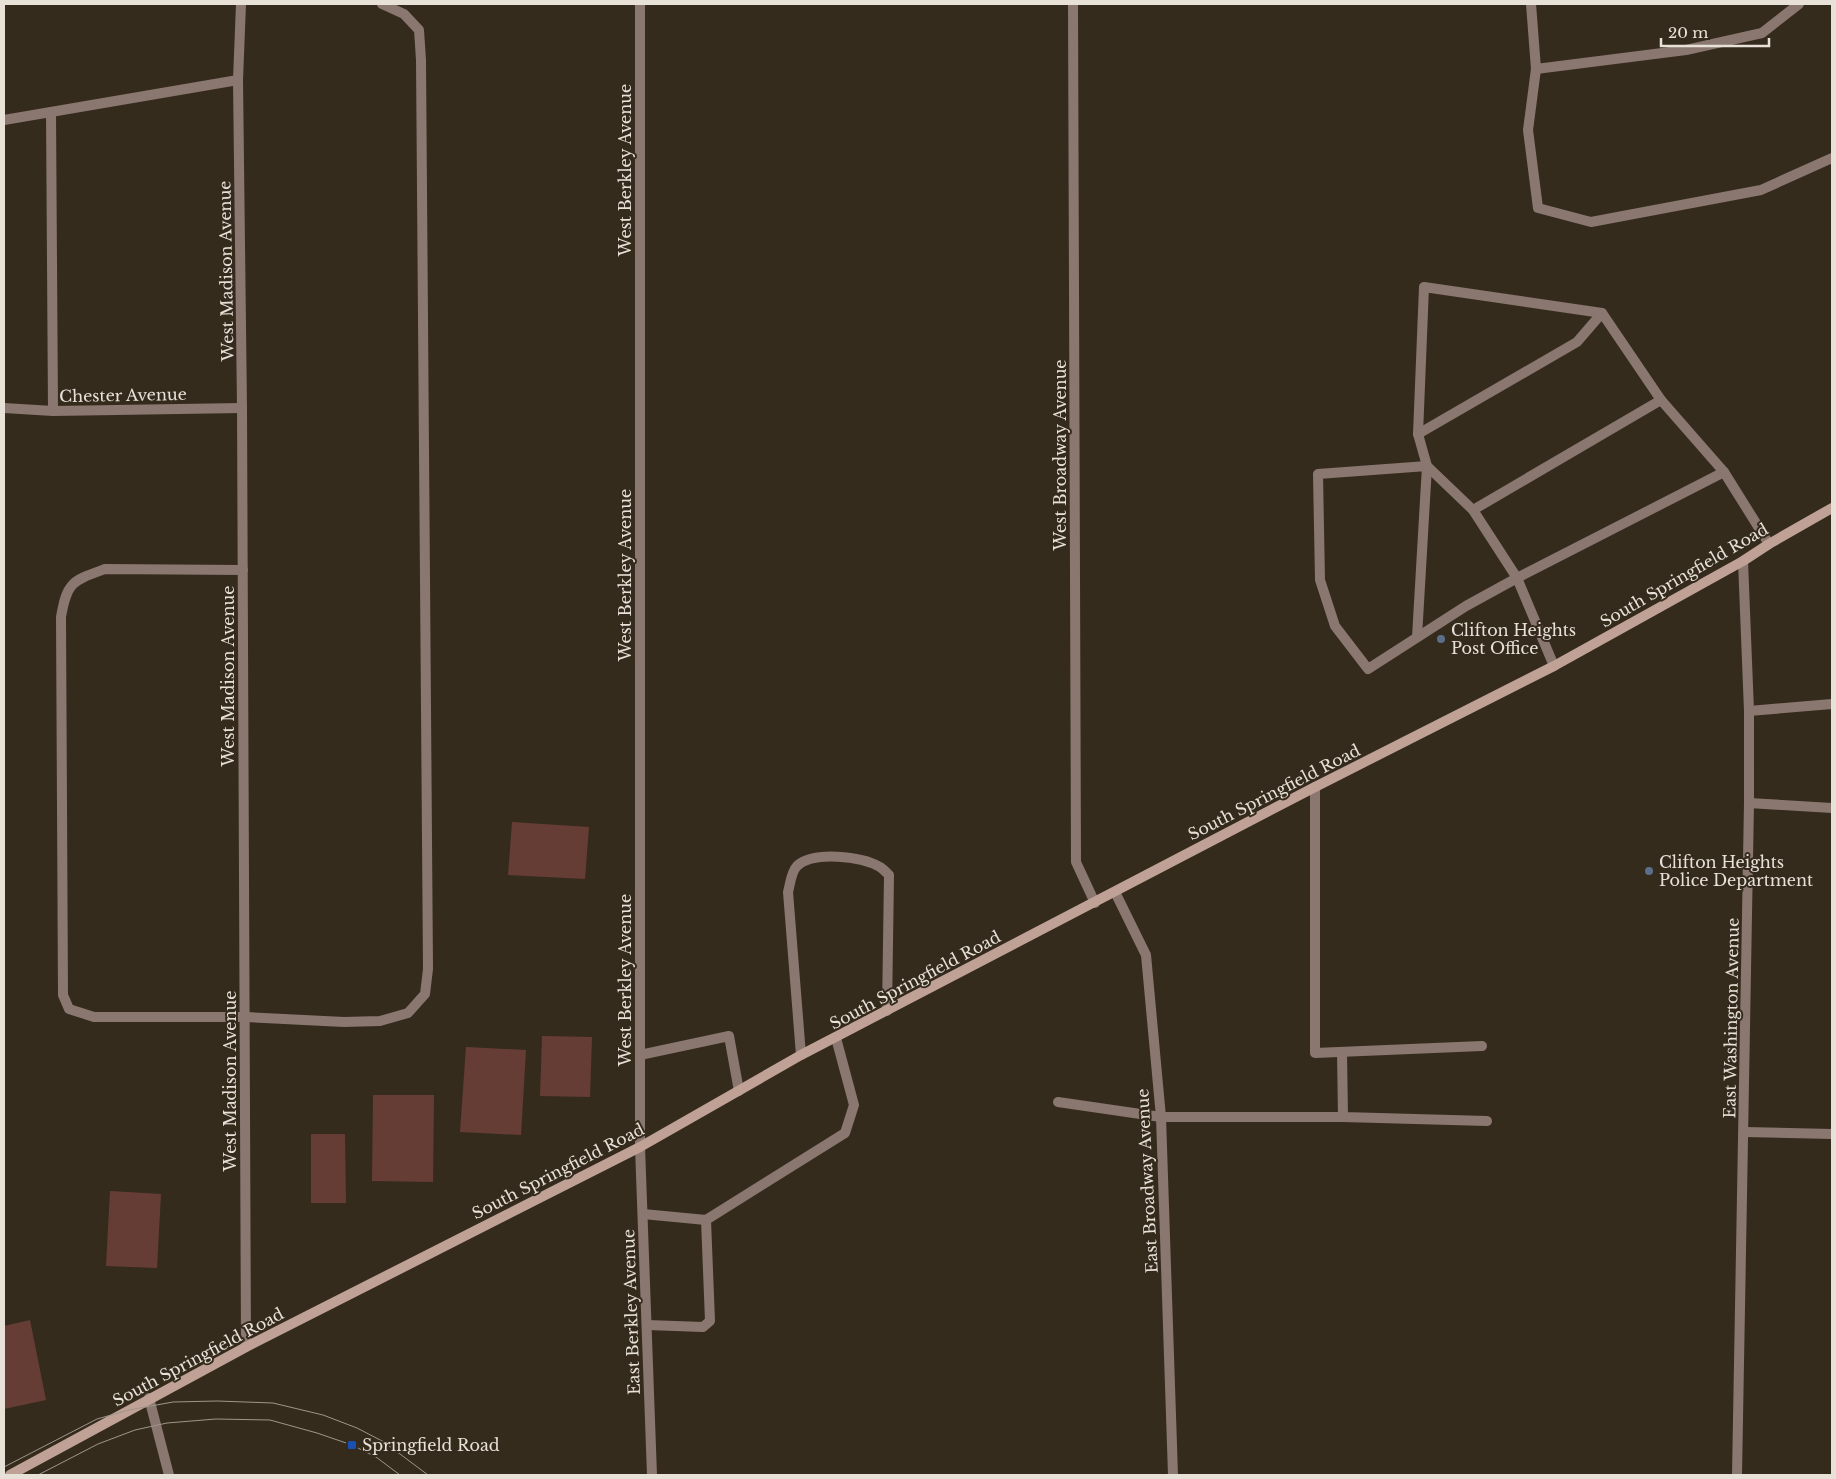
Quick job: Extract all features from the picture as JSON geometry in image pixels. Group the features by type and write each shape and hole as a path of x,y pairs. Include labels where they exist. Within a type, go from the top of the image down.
{"main road":[{"name":"South Springfield Road","path":"10,1475 246,1347 640,1147 801,1056 1316,787 1554,666 1743,561 1832,508"}],"street":[{"name":"West Madison Avenue","path":"241,4 238,80 242,408 246,1347"},
{"path":"243,570 105,569 88,575 72,584 65,595 62,617 63,995 69,1009 94,1016 244,1017 344,1022 380,1021 408,1013 425,994 428,969 421,60 418,30 404,14 382,4"},
{"name":"West Berkley Avenue","path":"640,4 640,1147"},
{"name":"West Broadway Avenue","path":"1073,4 1076,862 1095,903"},
{"path":"1531,4 1536,68 1528,130 1538,208 1591,222 1761,190 1832,158"},
{"path":"1536,68 1686,50 1762,33 1799,4"},
{"path":"4,120 238,80"},
{"path":"51,112 53,411"},
{"path":"1417,637 1427,466 1418,434 1424,286 1602,313 1661,400 1724,472 1769,544"},
{"path":"1418,434 1577,342 1602,313"},
{"path":"1473,510 1661,400"},
{"name":"Chester Avenue","path":"4,408 53,411 242,408"},
{"path":"1554,666 1517,578 1473,510 1427,466 1318,474 1320,580 1334,626 1368,669 1466,606 1517,578 1724,472"},
{"name":"East Washington Avenue","path":"1737,1475 1750,803 1749,710 1743,561"},
{"path":"1749,710 1832,704"},
{"path":"1316,787 1315,1053 1482,1046"},
{"path":"1750,803 1832,808"},
{"path":"801,1056 788,892 795,868 806,860 836,857 868,862 882,867 888,875 887,1011"},
{"name":"East Broadway Avenue","path":"1115,892 1146,955 1161,1117 1172,1475"},
{"path":"640,1055 729,1036 738,1091"},
{"path":"643,1214 706,1220 845,1133 854,1104 836,1038"},
{"path":"1342,1052 1344,1117"},
{"path":"1058,1102 1161,1117 1344,1117 1487,1121"},
{"path":"1744,1132 1832,1134"},
{"name":"East Berkley Avenue","path":"640,1147 652,1475"},
{"path":"647,1325 703,1327 710,1321 706,1220"},
{"path":"149,1398 169,1475"}],"building":[{"path":"512,822 589,827 585,879 508,875"},
{"path":"542,1036 592,1037 590,1097 540,1096"},
{"path":"466,1047 526,1050 521,1135 460,1132"},
{"path":"373,1095 434,1095 433,1182 372,1181"},
{"path":"311,1134 345,1134 346,1203 311,1203"},
{"path":"110,1191 161,1194 157,1268 106,1266"},
{"path":"30,1320 46,1400 4,1409 4,1326"}],"tram line":[{"path":"4,1467 97,1419 129,1410 173,1402 217,1401 273,1403 323,1415 357,1428 384,1442 428,1475"},
{"path":"38,1475 98,1444 135,1430 167,1423 216,1419 270,1420 317,1433 352,1445 376,1457 400,1475"}],"place":[{"name":"Clifton Heights Post Office","path":"1441,639"},
{"name":"Clifton Heights Police Department","path":"1649,871"},
{"name":"Springfield Road","path":"352,1445"}]}
